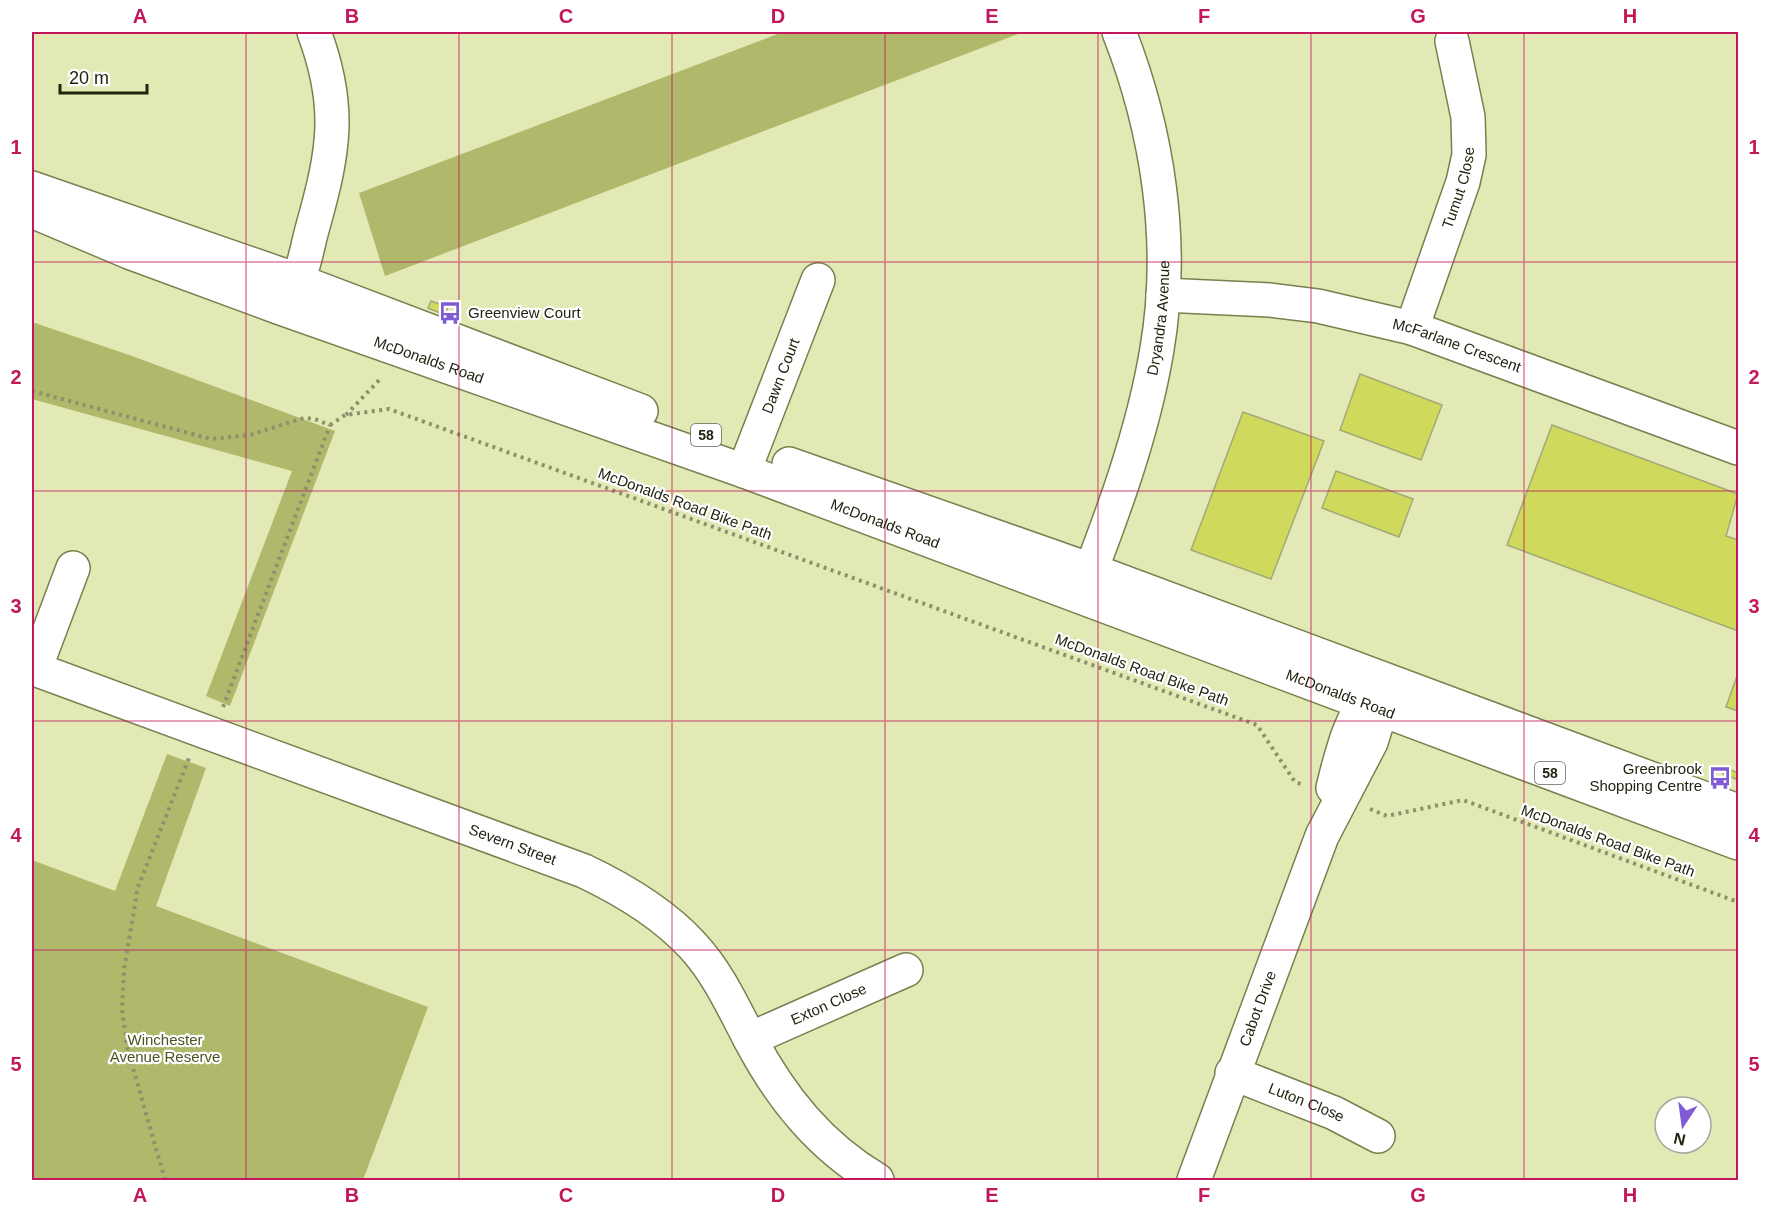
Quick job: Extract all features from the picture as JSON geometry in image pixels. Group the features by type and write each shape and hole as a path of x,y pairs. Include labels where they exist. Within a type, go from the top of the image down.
{"street":[{"path":"278,307 324,189 333,139 333,104 328,76 314,32"},
{"name":"Dryandra Avenue","path":"1085,584 1138,434 1158,348 1163,296 1160,183 1139,92 1119,32"},
{"name":"Tumut Close","path":"1412,328 1463,182 1469,155 1468,117 1452,41"},
{"name":"McDonalds Road","path":"32,188 289,277 748,461 1085,584 1738,843"},
{"name":"McDonalds Road","path":"32,211 129,252 395,350 748,461"},
{"name":"Dawn Court","path":"748,461 818,280"},
{"name":"McFarlane Crescent","path":"1163,296 1209,295 1318,306 1412,328 1738,448"},
{"path":"33,668 73,568"},
{"name":"Severn Street","path":"33,668 584,871 614,885 671,924 693,946 720,981 773,1081 795,1112 823,1141 851,1165 876,1180"},
{"name":"McDonalds Road","path":"1374,698 1738,811"},
{"name":"Cabot Drive","path":"1194,1180 1322,836 1371,742 1374,698"},
{"name":"Exton Close","path":"750,1039 906,970"},
{"name":"Luton Close","path":"1232,1073 1334,1113 1378,1136"}],"path":[{"path":"345,415 386,374 395,350"},
{"path":"32,391 211,439 250,435 304,418 315,419 330,425 212,735 204,762 190,757 138,887 124,969 122,1009 127,1047 165,1180"},
{"name":"McDonalds Road Bike Path","path":"330,425 345,415 389,409 1257,725 1295,782"},
{"name":"McDonalds Road Bike Path","path":"1364,807 1387,816 1463,800 1738,902"}],"green space":[{"path":"783,32 1023,32 385,276 359,193"},
{"path":"32,322 132,356 335,431 230,706 206,696 292,471 32,399"},
{"name":"Winchester Avenue Reserve","path":"167,754 206,768 156,906 428,1007 363,1180 32,1180 32,860 115,891"}],"building":[{"path":"431,301 448,307 445,315 428,308"},
{"path":"1360,374 1442,405 1421,460 1340,430"},
{"path":"1243,412 1324,441 1271,579 1191,550"},
{"path":"1552,425 1738,494 1726,536 1738,540 1738,631 1507,545"},
{"path":"1336,471 1413,499 1399,537 1322,508"},
{"path":"1738,673 1738,711 1726,707"},
{"path":"1726,768 1738,773 1738,780 1723,774"}],"place":[{"name":"Greenview Court","path":"450,313"},
{"name":"Greenbrook Shopping Centre","path":"1720,778"}]}
